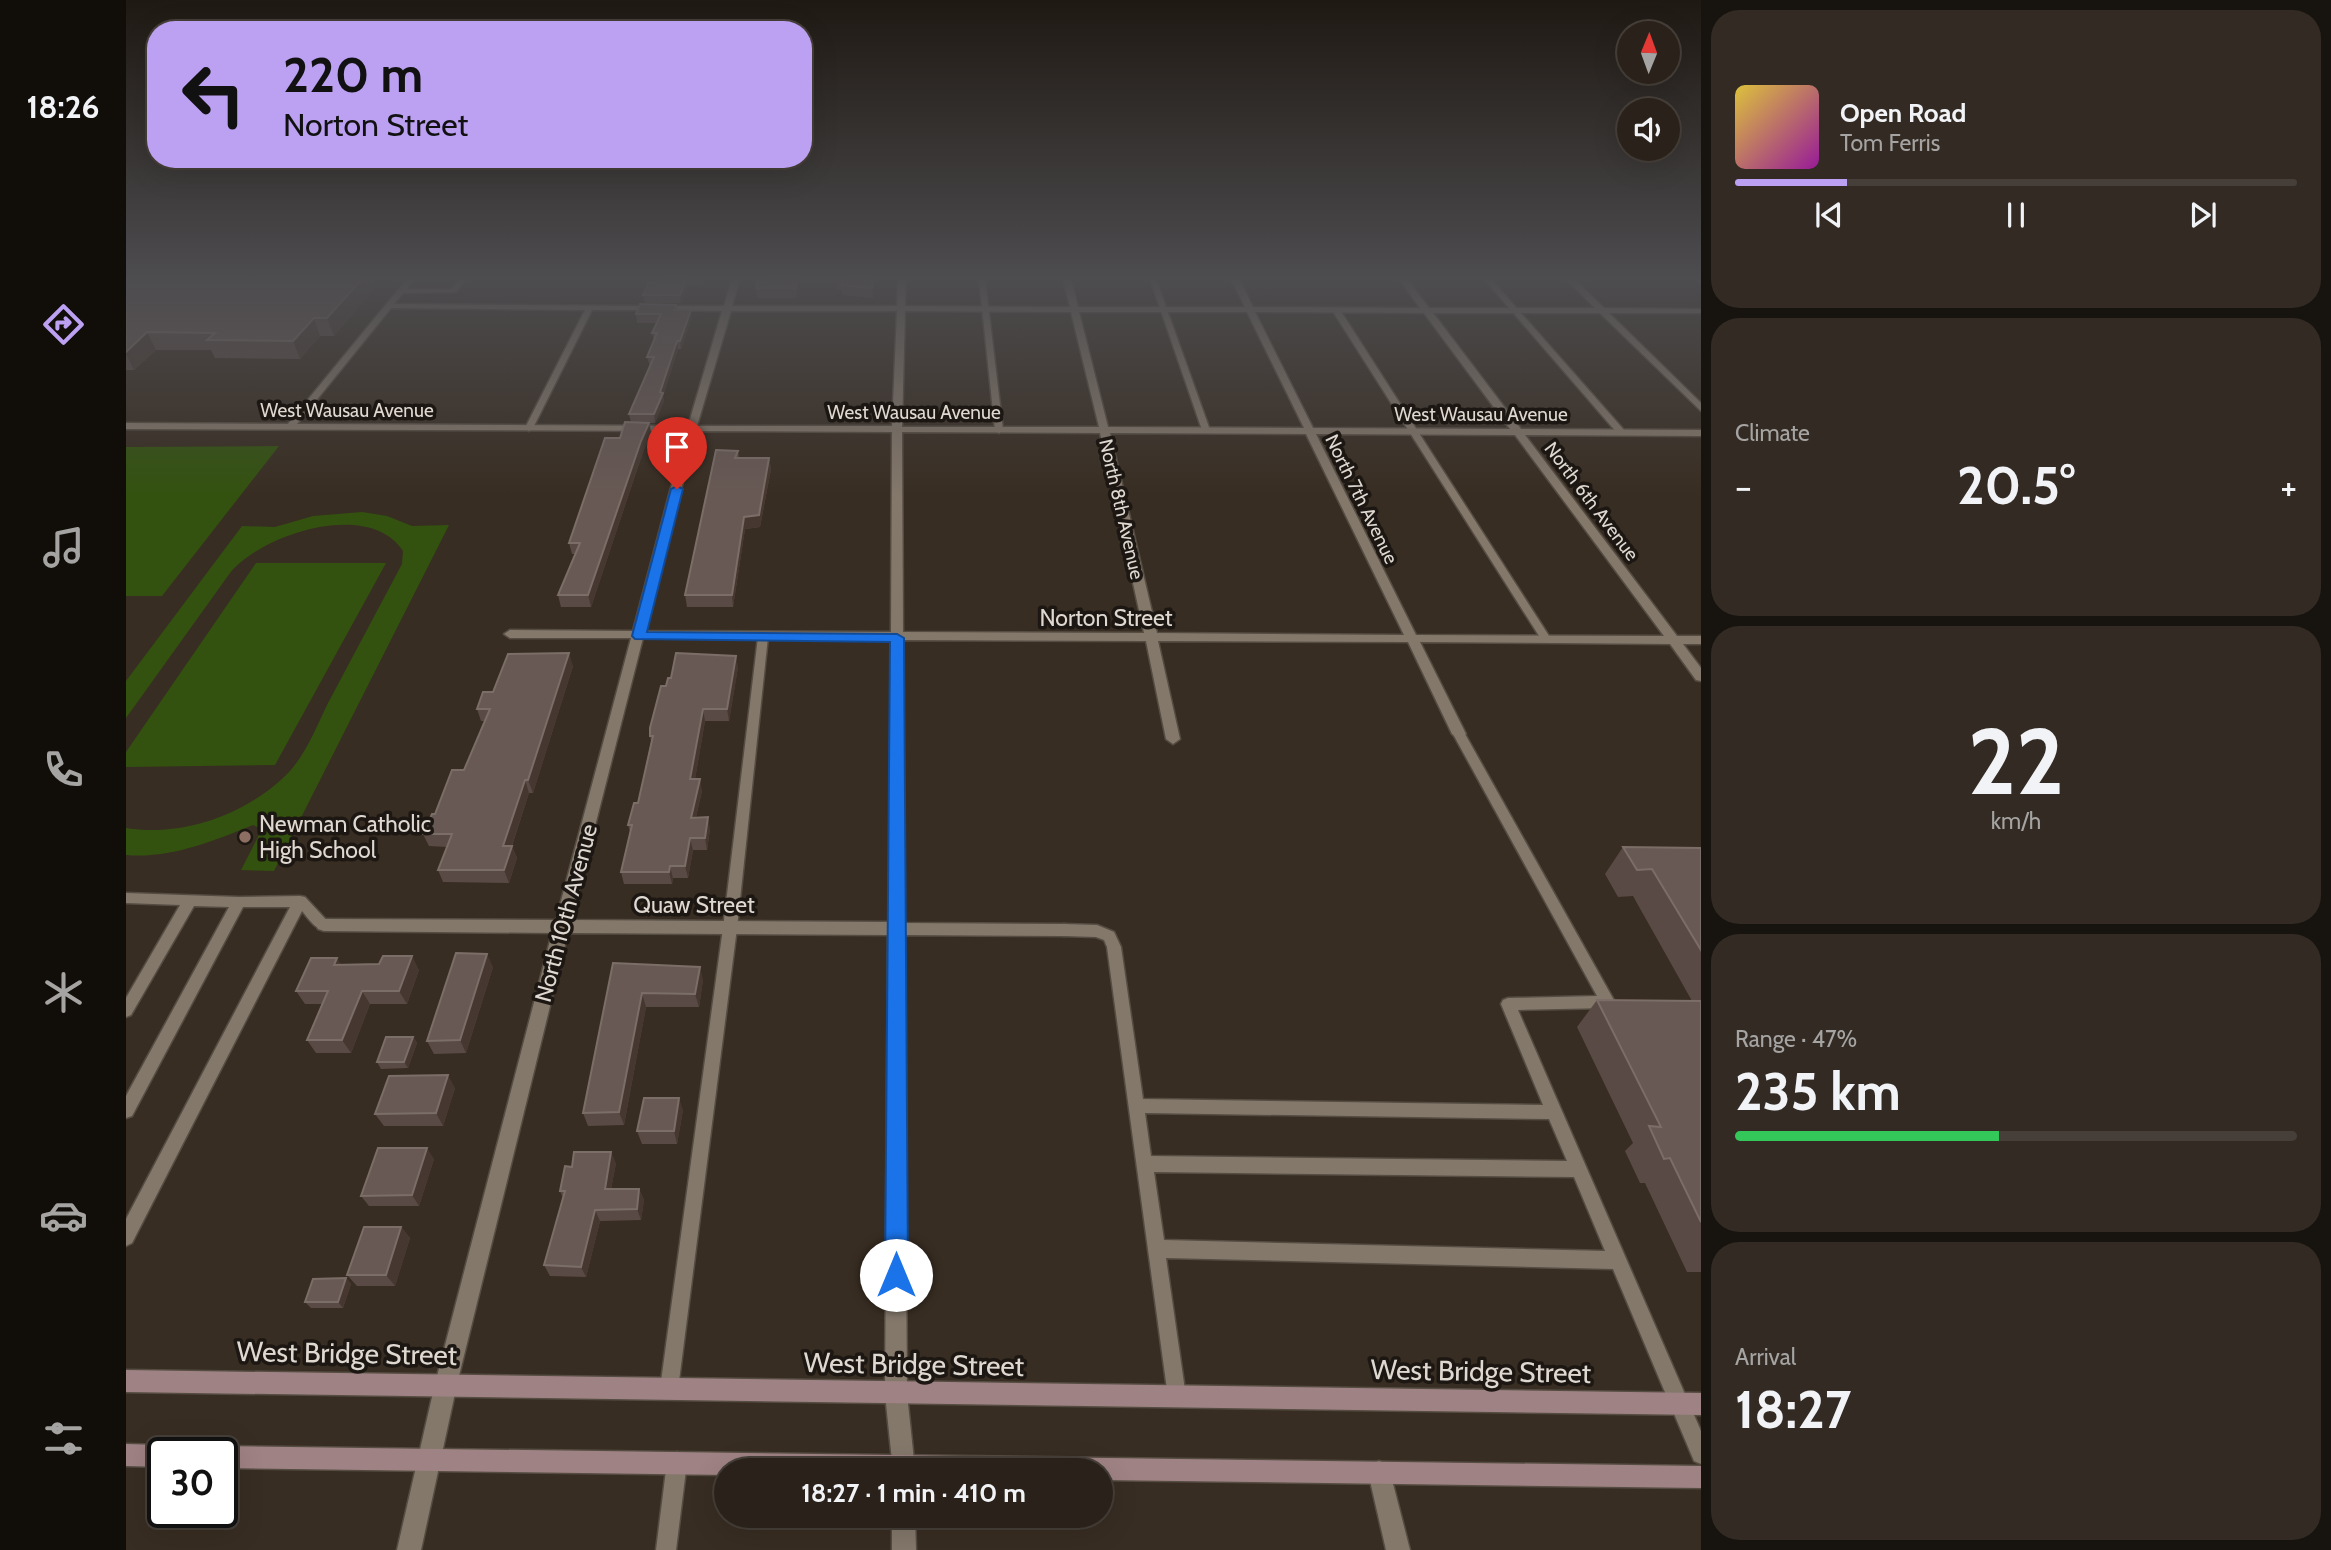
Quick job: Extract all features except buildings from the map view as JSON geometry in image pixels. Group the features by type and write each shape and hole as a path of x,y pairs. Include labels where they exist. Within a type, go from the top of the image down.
{"main road":[{"name":"West Bridge Street","path":"126,1381 1690,1404"},
{"path":"126,1455 147,1456"},
{"path":"238,1457 714,1463"},
{"path":"1113,1470 1701,1477"}],"street":[{"name":"North 10th Avenue","path":"409,1550 446,1384 562,926 692,428 715,351"},
{"path":"899,351 896,1394 903,1458"},
{"name":"North 8th Avenue","path":"1085,351 1173,739"},
{"name":"North 7th Avenue","path":"1271,351 1459,734"},
{"name":"North 6th Avenue","path":"1458,351 1701,677"},
{"path":"1644,351 1701,408"},
{"name":"West Wausau Avenue","path":"126,426 1701,433"},
{"name":"Norton Street","path":"510,634 1701,640"},
{"name":"Quaw Street","path":"324,925 1064,930"},
{"path":"1379,1472 1398,1550"},
{"path":"904,1528 904,1550"}],"lane":[{"path":"290,427 351,351"},
{"path":"528,428 567,351"},
{"path":"989,351 999,430"},
{"path":"1180,351 1206,430"},
{"path":"1363,351 1546,639"},
{"path":"1550,351 1621,432"},
{"path":"669,1389 730,928 763,637"},
{"path":"1459,734 1608,1002 1508,1003 1618,1260 1690,1404 1701,1454"},
{"path":"126,898 300,901 324,925"},
{"path":"126,1011 190,900"},
{"path":"126,1237 300,901"},
{"path":"126,1111 239,902"},
{"path":"1064,930 1097,931 1109,936 1114,947 1177,1397"},
{"path":"1136,1106 1555,1112"},
{"path":"1144,1164 1579,1169"},
{"path":"1156,1249 1618,1260"},
{"path":"666,1550 677,1462"}],"green space":[{"path":"279,446 162,596 126,596 126,447"},
{"path":"362,512 387,516 412,526 449,525 274,871 241,870 262,829 253,825 207,843 175,851 142,856 126,855 126,828 168,829 210,821 249,803 283,778 308,744 402,564 403,551 387,535 366,527 342,525 290,535 266,546 245,559 230,573 126,718 126,681 242,526 275,527 313,516"},
{"path":"256,563 386,563 275,765 126,767 126,752"}],"place":[{"name":"Newman Catholic High School","path":"245,837"}],"route":[{"path":"677,489 639,636 897,638 896,1275"}]}
